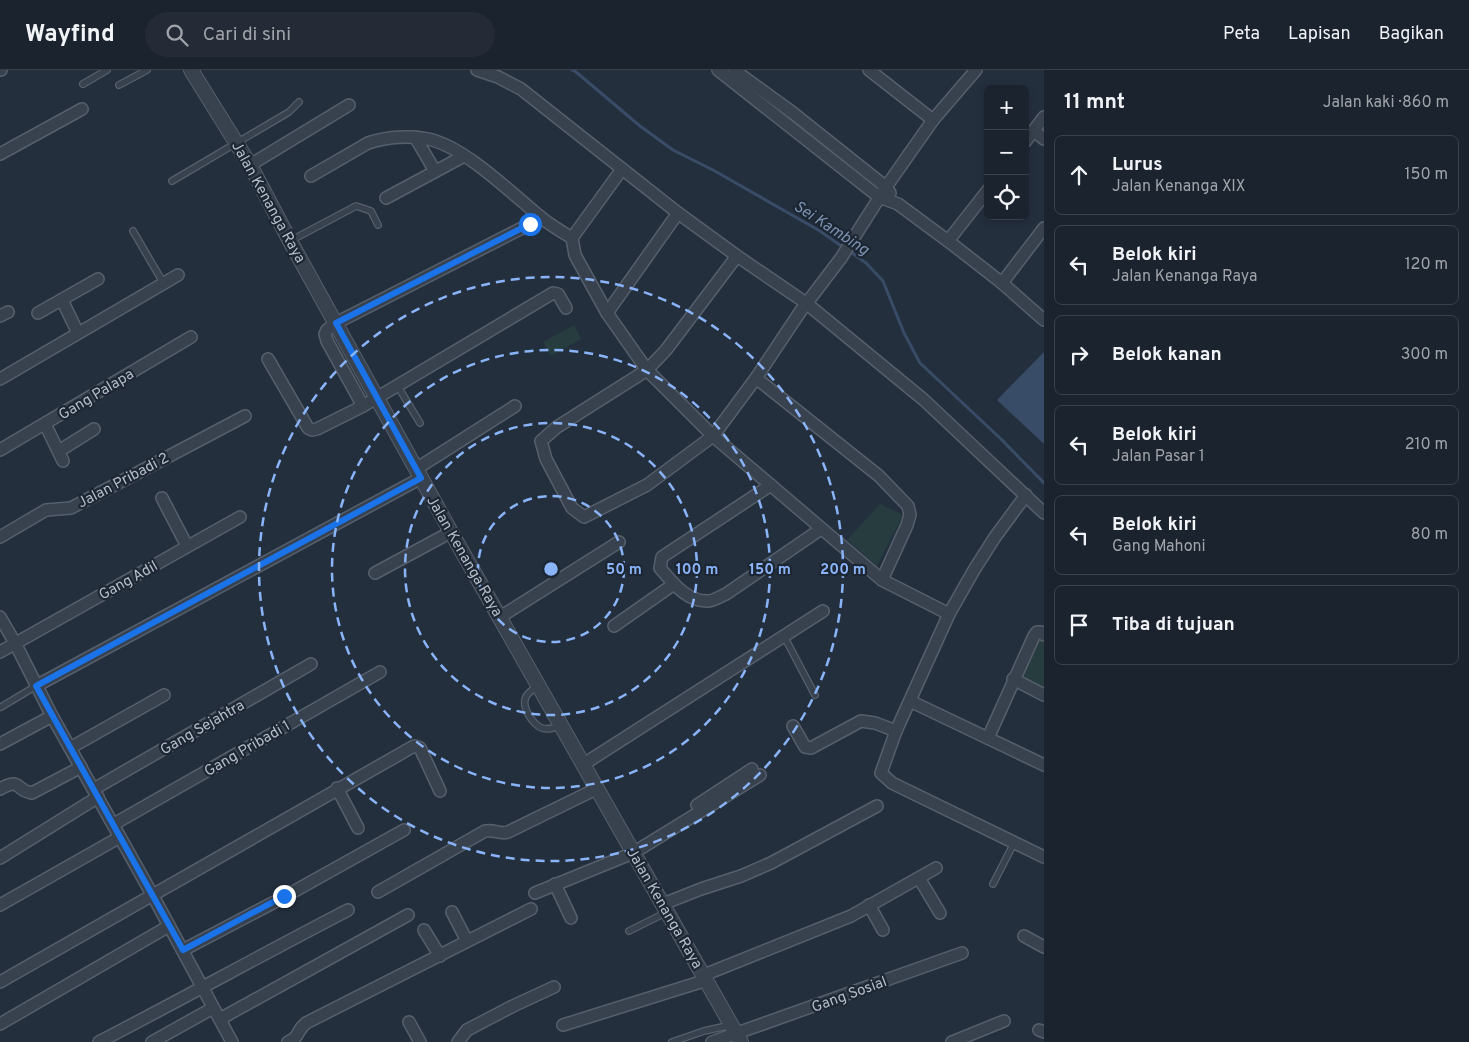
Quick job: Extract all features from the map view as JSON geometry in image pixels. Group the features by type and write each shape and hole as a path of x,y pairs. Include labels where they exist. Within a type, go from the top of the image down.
{"street":[{"name":"Jalan Kenanga Raya","path":"191,70 250,165 450,532 584,764 596,789 736,1034"},
{"path":"477,70 498,77 521,89 678,212 737,256 806,303 924,400 1044,513"},
{"path":"718,70 886,187 898,204"},
{"path":"734,70 879,197 898,204 948,241 1002,283 1044,320"},
{"path":"869,70 933,120"},
{"path":"737,256 666,350 646,370 557,427 541,441 546,459 572,508 584,517 647,485 713,436 756,378 806,303 841,258 879,197 933,120 976,70"},
{"path":"250,165 348,105"},
{"path":"0,154 82,108"},
{"path":"1029,137 1044,117"},
{"path":"1034,131 1044,139"},
{"path":"311,176 368,143 392,138 415,137 438,142 464,156 518,196 543,219 572,238"},
{"path":"415,137 435,171"},
{"path":"386,198 464,156"},
{"path":"622,169 572,238 575,255 607,313 646,370 713,436 882,580 949,614"},
{"path":"948,241 984,195"},
{"path":"607,313 678,212"},
{"path":"363,406 327,341 325,334 327,330 336,323 530,224"},
{"path":"1002,283 1044,228"},
{"path":"0,379 178,276"},
{"path":"38,313 98,279"},
{"path":"268,359 308,428 317,430 377,398 553,293 558,294 566,308"},
{"path":"62,300 78,333"},
{"name":"Gang Palapa","path":"0,450 191,337"},
{"path":"756,378 878,476 908,506 910,515 907,525 882,580"},
{"path":"36,686 418,474 515,406"},
{"name":"Jalan Pribadi 2","path":"0,537 46,510 70,508 245,416"},
{"path":"46,424 61,456 94,429"},
{"path":"771,486 662,557 660,568 674,584 696,599 709,602 726,594 821,529"},
{"path":"1026,495 995,537 949,614 896,731 881,773 892,783 1044,857"},
{"path":"162,498 187,546"},
{"name":"Gang Adil","path":"0,652 240,517"},
{"path":"376,573 450,532"},
{"path":"500,617 619,542"},
{"path":"614,626 674,584"},
{"path":"584,764 822,611"},
{"path":"0,617 52,716 114,824 232,1042"},
{"path":"988,738 1034,636 1037,632 1041,632 1044,635"},
{"name":"Gang Sejahtra","path":"0,858 96,793 311,664"},
{"name":"Gang Pribadi 1","path":"114,824 380,672"},
{"path":"1013,679 1044,695"},
{"path":"70,748 164,695"},
{"path":"910,701 1044,765"},
{"path":"0,744 52,716"},
{"path":"793,726 806,747 811,748 861,721 875,723 896,731"},
{"path":"0,982 153,896 337,788 417,745 440,791"},
{"path":"0,790 12,783 32,793 81,767"},
{"path":"535,893 632,850 756,772"},
{"path":"337,788 358,828"},
{"path":"378,892 485,831 494,830 504,834 596,789"},
{"path":"665,908 701,889 741,876 771,863 877,806"},
{"path":"183,950 404,830"},
{"path":"0,905 120,837"},
{"path":"563,1024 705,978 851,916 936,868"},
{"path":"919,878 940,913"},
{"path":"555,884 571,918"},
{"path":"869,905 883,930"},
{"path":"288,1042 296,1038 306,1023 531,909"},
{"path":"99,1042 348,910"},
{"path":"452,912 467,941"},
{"path":"220,1019 408,915"},
{"path":"0,1024 169,926"},
{"path":"424,930 440,956"},
{"path":"1024,936 1044,946"},
{"name":"Gang Sosial","path":"712,1042 962,953"},
{"path":"458,1042 466,1030 554,987"},
{"path":"152,1042 213,1008"},
{"path":"952,1042 1004,1021"},
{"path":"410,1022 420,1042"}],"lane":[{"path":"83,84 107,70"},
{"path":"119,85 147,70"},
{"path":"172,181 289,112 300,102"},
{"path":"290,241 356,206 371,212 378,225"},
{"path":"133,231 164,284"},
{"path":"397,385 420,423"},
{"path":"784,636 816,695"},
{"path":"1,706 36,686"},
{"path":"538,686 530,691 524,699 524,706 533,723 538,728 551,730 561,726"},
{"path":"993,884 1014,843"},
{"path":"629,930 665,908"},
{"path":"672,1042 704,1031 736,1034"}],"green space":[{"path":"574,325 581,339 551,356 543,342"},
{"path":"880,504 903,515 877,566 847,540"},
{"path":"1039,633 1044,638 1044,693 1016,678"}],"water":[{"path":"1044,352 1044,444 997,400"}],"waterway":[{"name":"Sei Kambing","path":"572,70 640,126 673,150 713,170 820,231 844,248"},
{"name":"Sei Kambing","path":"849,251 866,263 883,281 904,333 920,363 1001,439 1044,483"}],"route":[{"path":"284,896 183,950 36,686 421,478 336,323 530,224"}]}
